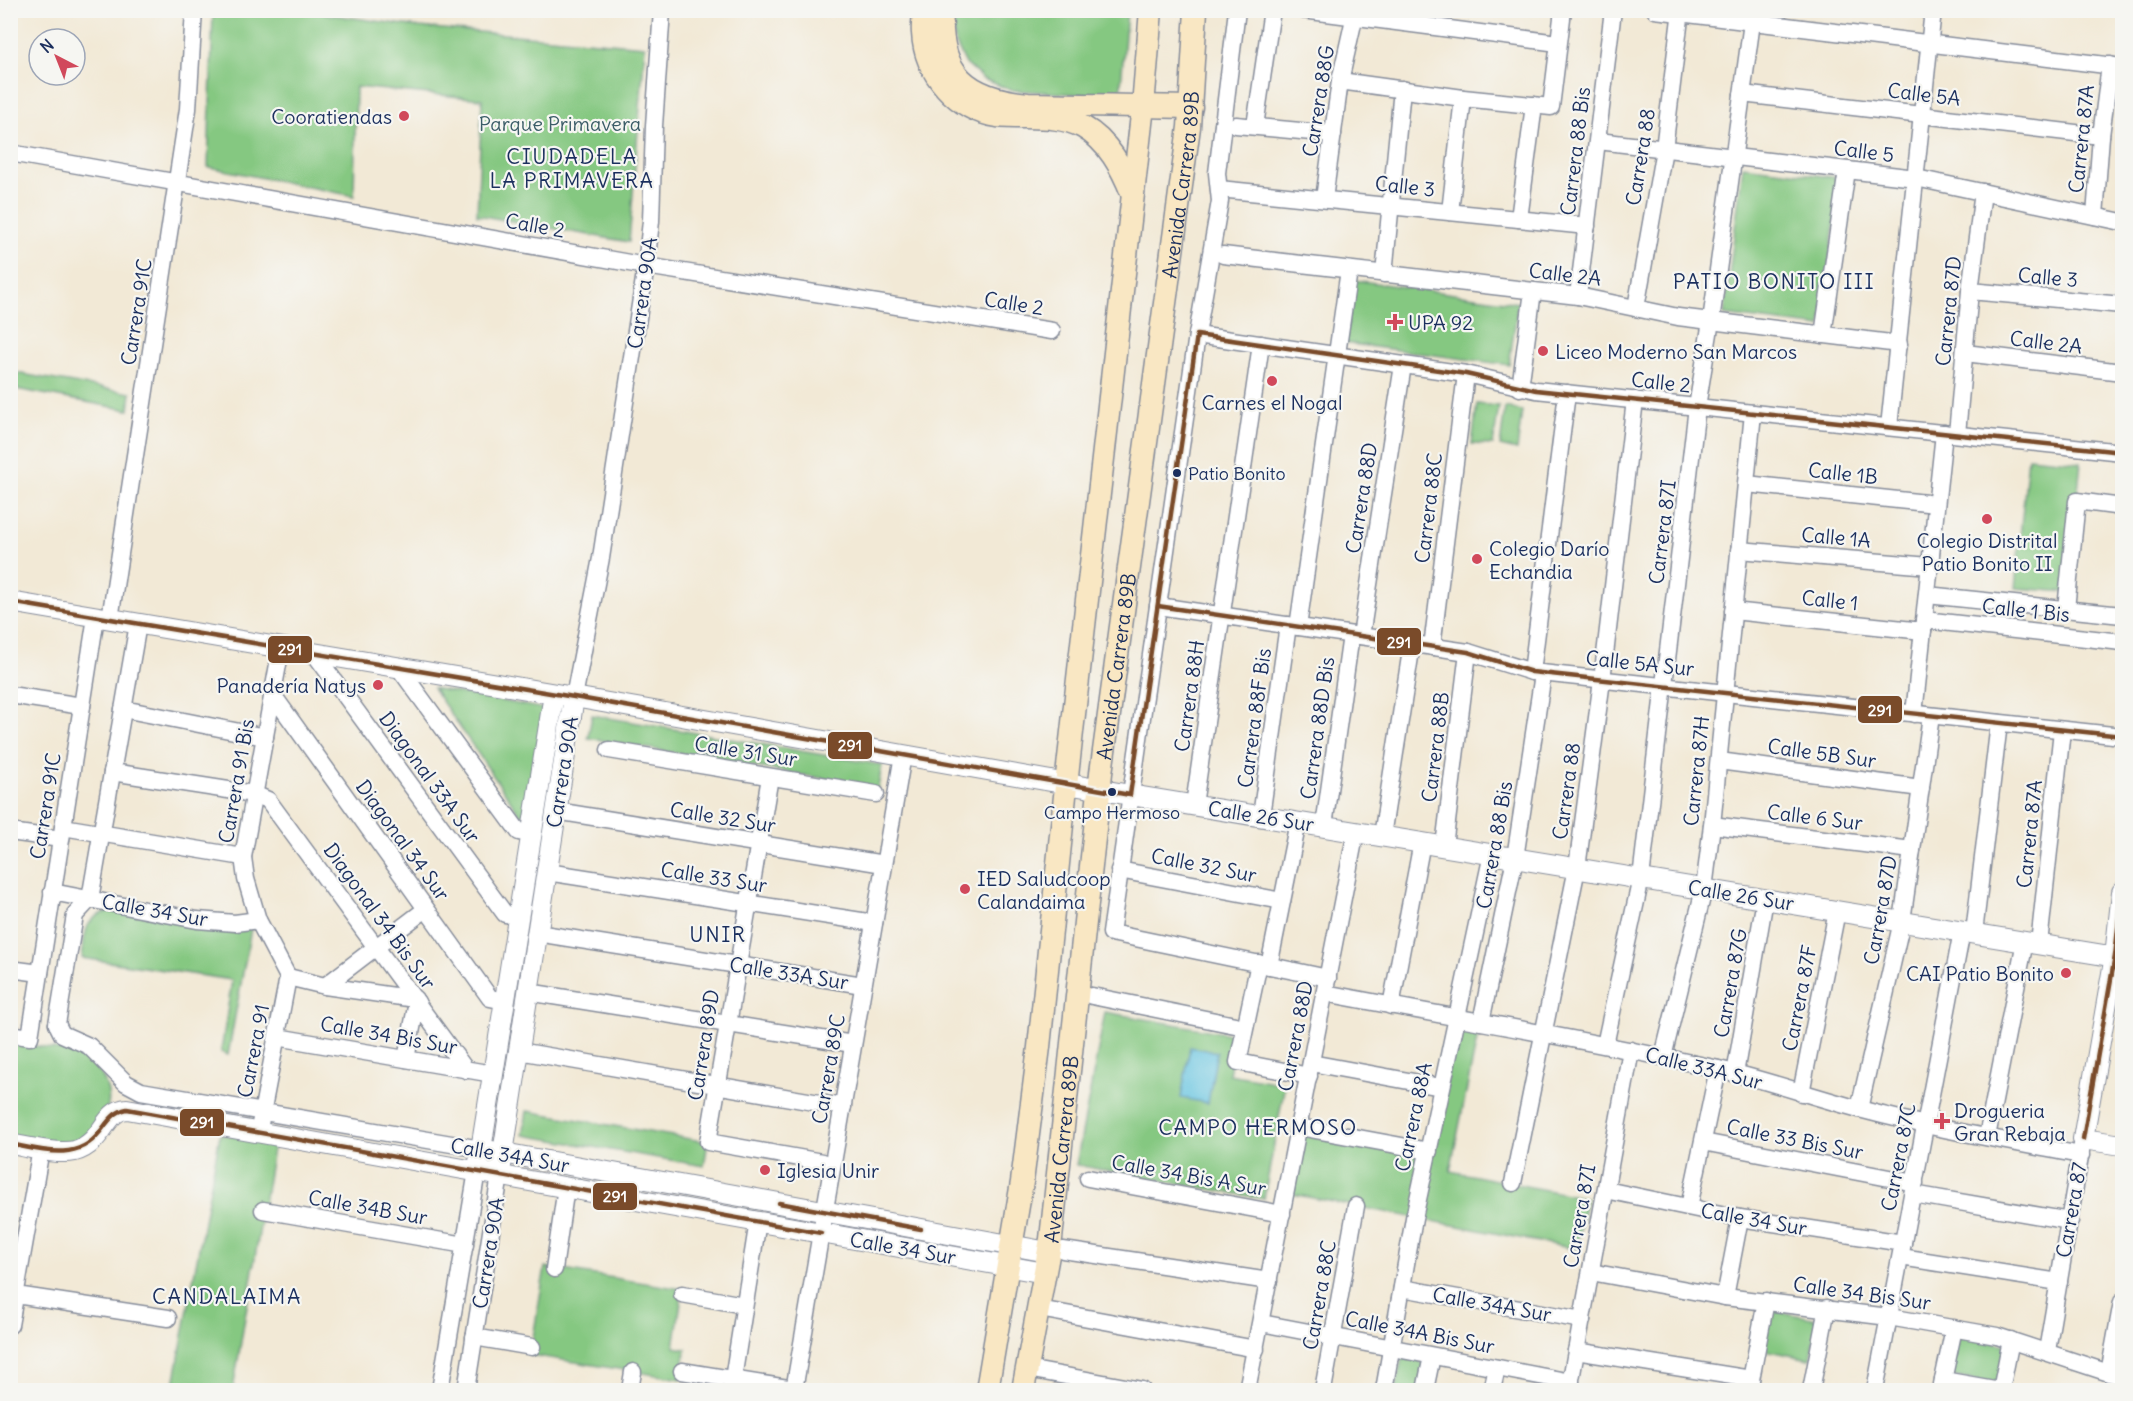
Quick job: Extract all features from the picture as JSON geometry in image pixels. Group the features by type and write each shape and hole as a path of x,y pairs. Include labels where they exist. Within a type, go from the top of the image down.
{"main road":[{"path":"924,10 923,34 926,52 932,68 952,94 965,105 995,116 1060,120 1083,127 1111,153 1132,194"},
{"path":"942,10 942,43 947,57 955,73 968,86 985,96 1002,101 1028,104 1191,107"},
{"name":"Avenida Carrera 89B","path":"987,1390 1022,1182 1039,1047 1066,783 1143,106 1151,10"},
{"path":"1183,10 1195,43"},
{"name":"Avenida Carrera 89B","path":"1023,1390 1052,1258 1099,789 1191,107 1196,10"}],"street":[{"name":"Carrera 91C","path":"10,1034 30,1037 82,706 103,618 177,183 188,109 194,10"},
{"name":"Carrera 90A","path":"440,1390 532,834 564,696 603,546 646,266 651,220 654,126 662,10"},
{"path":"1119,870 1197,335 1220,201 1217,173 1237,10"},
{"path":"1255,126 1272,10"},
{"path":"1303,10 1356,14 1558,43"},
{"path":"1519,219 1558,43 1563,10"},
{"name":"Carrera 88 Bis","path":"1578,296 1613,10"},
{"path":"1655,10 2116,66"},
{"path":"1889,427 1933,10"},
{"name":"Carrera 88","path":"1636,308 1664,149 1681,12"},
{"name":"Carrera 88G","path":"1324,199 1340,81 1356,14"},
{"name":"Carrera 87I","path":"1605,1045 1641,878 1697,407 1752,22"},
{"name":"Carrera 87A","path":"2095,216 2101,136 2116,66"},
{"path":"1340,81 1463,98 1543,106"},
{"path":"1384,274 1402,88"},
{"name":"Calle 5A","path":"1742,94 2101,136"},
{"path":"1450,212 1463,98"},
{"path":"1236,124 1333,134"},
{"name":"Calle 5","path":"1598,141 1916,178 2122,222"},
{"name":"Calle 2","path":"10,153 646,266 1052,331"},
{"path":"1823,335 1847,170"},
{"name":"Calle 3","path":"1219,189 1587,226"},
{"name":"Carrera 87D","path":"1859,1109 1902,921 1921,788 1923,625 1936,504 1965,353 1970,291 1983,192"},
{"name":"Calle 2A","path":"1223,255 1578,296 1657,314 1899,344"},
{"name":"Carrera 88F Bis","path":"1261,816 1337,356 1349,270"},
{"path":"1520,388 1533,291"},
{"name":"Calle 3","path":"1970,291 2122,306"},
{"name":"Calle 2","path":"1197,335 1466,374 1520,388 2122,452"},
{"name":"Carrera 88H","path":"1194,805 1261,344"},
{"name":"Calle 2A","path":"1965,353 2122,372"},
{"name":"Carrera 88D","path":"1356,636 1403,365"},
{"name":"Carrera 88C","path":"1432,647 1466,374"},
{"name":"Carrera 88 Bis","path":"1481,1022 1515,858 1538,673 1567,393"},
{"name":"Carrera 88","path":"1513,1183 1577,868 1635,400"},
{"name":"Carrera 87H","path":"1664,1057 1704,889 1713,825 1753,413"},
{"name":"Calle 1B","path":"1746,484 1936,504"},
{"path":"2066,609 2077,501 2122,507"},
{"name":"Calle 1A","path":"1739,550 1930,566"},
{"name":"Calle 1 Bis","path":"1927,595 2122,615"},
{"name":"Calle 26 Sur","path":"10,602 1130,795 2119,957"},
{"name":"Calle 5A Sur","path":"1158,606 1468,652 1538,673 2122,736"},
{"name":"Calle 1","path":"1733,611 1923,625"},
{"path":"57,1024 75,915 90,899 138,624"},
{"name":"Calle 1 Bis","path":"1923,625 2122,642"},
{"name":"Carrera 88D Bis","path":"1324,826 1356,636"},
{"path":"1382,836 1412,644"},
{"name":"Carrera 91 Bis","path":"281,648 243,856 246,879 258,920 288,977"},
{"name":"Carrera 88B","path":"1444,846 1468,652"},
{"name":"Diagonal 33A Sur","path":"314,653 505,914 519,915"},
{"path":"399,668 519,832 532,834"},
{"path":"10,695 82,706"},
{"name":"Diagonal 34 Sur","path":"273,695 490,998 505,1001"},
{"name":"Carrera 90A","path":"466,1390 556,810 564,696"},
{"path":"123,709 265,737"},
{"name":"Carrera 87C","path":"1875,1390 1926,1126 1968,932 1999,723"},
{"name":"Carrera 87A","path":"1987,1137 2032,943 2062,729"},
{"name":"Calle 31 Sur","path":"609,750 876,794"},
{"name":"Carrera 89C","path":"794,1390 903,755"},
{"name":"Calle 5B Sur","path":"1719,761 1921,788"},
{"path":"112,772 255,794"},
{"name":"Carrera 89D","path":"770,777 708,1142 822,1162"},
{"name":"Diagonal 34 Bis Sur","path":"255,794 268,800 276,810 466,1070"},
{"name":"Calle 32 Sur","path":"556,810 884,864"},
{"path":"1298,822 1282,901 1245,1028 1238,1062 1310,1069 1441,1087"},
{"name":"Calle 6 Sur","path":"1713,825 1912,850"},
{"name":"Carrera 88D","path":"1248,1390 1356,831"},
{"path":"10,832 102,833 243,856"},
{"path":"1391,1006 1422,842"},
{"name":"Carrera 88A","path":"1384,1390 1414,1218 1492,854"},
{"name":"Calle 32 Sur","path":"1119,870 1282,901"},
{"name":"Calle 33A Sur","path":"1119,870 1111,933 1264,964 1391,1006 1544,1032 1718,1069 1926,1126 1987,1137 2082,1147 2122,1145"},
{"name":"Calle 33 Sur","path":"547,872 874,923"},
{"name":"Calle 34 Sur","path":"52,892 197,920 235,923 258,920"},
{"name":"Carrera 87","path":"2048,1351 2082,1147 2119,957 2122,892"},
{"name":"Carrera 87G","path":"1736,1074 1765,899"},
{"path":"325,986 426,909"},
{"name":"Carrera 87F","path":"1801,1093 1838,911"},
{"name":"Calle 33A Sur","path":"537,933 863,985"},
{"path":"10,969 40,973"},
{"path":"288,977 325,986 416,1000 406,1059"},
{"name":"Carrera 91","path":"261,1122 288,977"},
{"path":"528,992 853,1044"},
{"path":"1092,996 1245,1028"},
{"name":"Calle 34A Sur","path":"32,1020 57,1024 62,1034 89,1046 132,1088 261,1122 477,1171"},
{"name":"Calle 34 Bis Sur","path":"277,1037 493,1074"},
{"name":"Carrera 87I","path":"1570,1386 1631,1050"},
{"path":"519,1051 843,1107"},
{"path":"1689,1207 1718,1069"},
{"name":"Calle 34A Sur","path":"10,1144 61,1152 78,1150 98,1136 113,1113 120,1109 261,1122 481,1149 825,1211 1009,1256"},
{"path":"1299,1127 1429,1150"},
{"name":"Calle 33 Bis Sur","path":"1702,1142 2070,1221"},
{"path":"10,1325 14,1289 41,1149"},
{"name":"Calle 34 Sur","path":"477,1171 821,1233 1009,1256 1052,1258 1269,1281"},
{"name":"Calle 34 Bis A Sur","path":"1088,1178 1282,1214"},
{"path":"554,1269 566,1187"},
{"name":"Calle 34 Sur","path":"1606,1190 2059,1282"},
{"name":"Carrera 88C","path":"1323,1390 1356,1206"},
{"name":"Calle 34B Sur","path":"263,1210 465,1245"},
{"path":"1725,1297 1740,1218"},
{"path":"733,1379 758,1221"},
{"name":"Calle 34 Bis Sur","path":"1591,1272 1725,1297 1827,1308 1954,1328 2011,1340 2116,1375"},
{"name":"Calle 34A Sur","path":"1402,1288 1582,1320"},
{"path":"14,1289 168,1318"},
{"path":"682,1294 744,1305"},
{"path":"1576,1351 1750,1385 1766,1301"},
{"path":"2116,1375 2122,1302"},
{"path":"1811,1390 1827,1308"},
{"path":"1050,1311 1256,1349"},
{"name":"Calle 34A Bis Sur","path":"1261,1323 1497,1368 1570,1386"},
{"path":"1954,1328 1942,1385 2001,1390 2011,1340"},
{"path":"474,1337 532,1347"},
{"path":"1425,1390 1432,1356"},
{"path":"1492,1390 1497,1368"},
{"path":"682,1371 794,1390"},
{"path":"1038,1371 1142,1390"},
{"path":"630,1390 633,1372"}],"green space":[{"name":"Parque Primavera","path":"213,11 305,11 419,27 645,46 629,242 477,215 482,99 356,87 354,196 208,167"},
{"path":"954,11 1127,11 1120,97 1011,90 983,79 966,64 955,42"},
{"path":"1743,166 1840,178 1821,327 1724,315"},
{"path":"1354,280 1518,303 1509,365 1345,343"},
{"path":"10,372 131,393 129,410 11,388"},
{"path":"1477,404 1499,406 1493,445 1472,444"},
{"path":"1505,407 1522,411 1517,450 1500,446"},
{"path":"2028,457 2081,462 2067,592 2015,588"},
{"path":"433,688 545,709 523,819"},
{"path":"592,715 882,765 878,788 588,738"},
{"path":"109,911 251,929 228,1055 221,1052 232,980 82,958 87,928 94,918"},
{"path":"1105,1012 1236,1035 1229,1074 1285,1084 1264,1199 1076,1165"},
{"path":"1453,1029 1478,1034 1450,1171 1587,1198 1576,1249 1292,1194 1305,1132 1426,1153"},
{"path":"10,1042 72,1052 91,1062 104,1079 107,1089 107,1110 100,1124 74,1145 11,1138"},
{"path":"527,1111 708,1142 704,1166 523,1135"},
{"path":"220,1134 274,1143 233,1390 173,1390"},
{"path":"545,1267 683,1289 674,1347 686,1349 681,1379 530,1355"},
{"path":"1771,1310 1818,1319 1810,1359 1763,1350"},
{"path":"1959,1336 2006,1345 1998,1385 1951,1376"},
{"path":"1402,1358 1425,1363 1419,1390 1395,1390"}],"water":[{"path":"1190,1047 1217,1052 1208,1103 1181,1098"}],"transit line":[{"name":"291","path":"1130,795 1197,335 1466,374 1536,390 2122,452"},
{"name":"291","path":"10,602 574,697 1130,795"},
{"name":"291","path":"1158,606 1468,652 1532,672 2122,736"},
{"name":"291","path":"2083,1139 2115,956 2122,892"},
{"name":"291","path":"10,1144 58,1152 80,1148 90,1142 114,1115 127,1109 821,1233"},
{"name":"291","path":"779,1203 921,1229"}],"place":[{"name":"Cooratiendas","path":"404,116"},
{"name":"UPA 92","path":"1395,322"},
{"name":"Liceo Moderno San Marcos","path":"1543,351"},
{"name":"Carnes el Nogal","path":"1272,381"},
{"name":"Patio Bonito","path":"1177,473"},
{"name":"Colegio Distrital Patio Bonito II","path":"1987,519"},
{"name":"Colegio Darío Echandia","path":"1477,559"},
{"name":"Panadería Natys","path":"378,685"},
{"name":"Campo Hermoso","path":"1112,792"},
{"name":"IED Saludcoop Calandaima","path":"965,889"},
{"name":"CAI Patio Bonito","path":"2066,973"},
{"name":"Drogueria Gran Rebaja","path":"1942,1121"},
{"name":"Iglesia Unir","path":"765,1170"}],"district":[{"name":"CIUDADELA LA PRIMAVERA","path":"572,168"},
{"name":"PATIO BONITO III","path":"1774,281"},
{"name":"UNIR","path":"718,934"},
{"name":"CAMPO HERMOSO","path":"1258,1127"},
{"name":"CANDALAIMA","path":"227,1296"}]}
